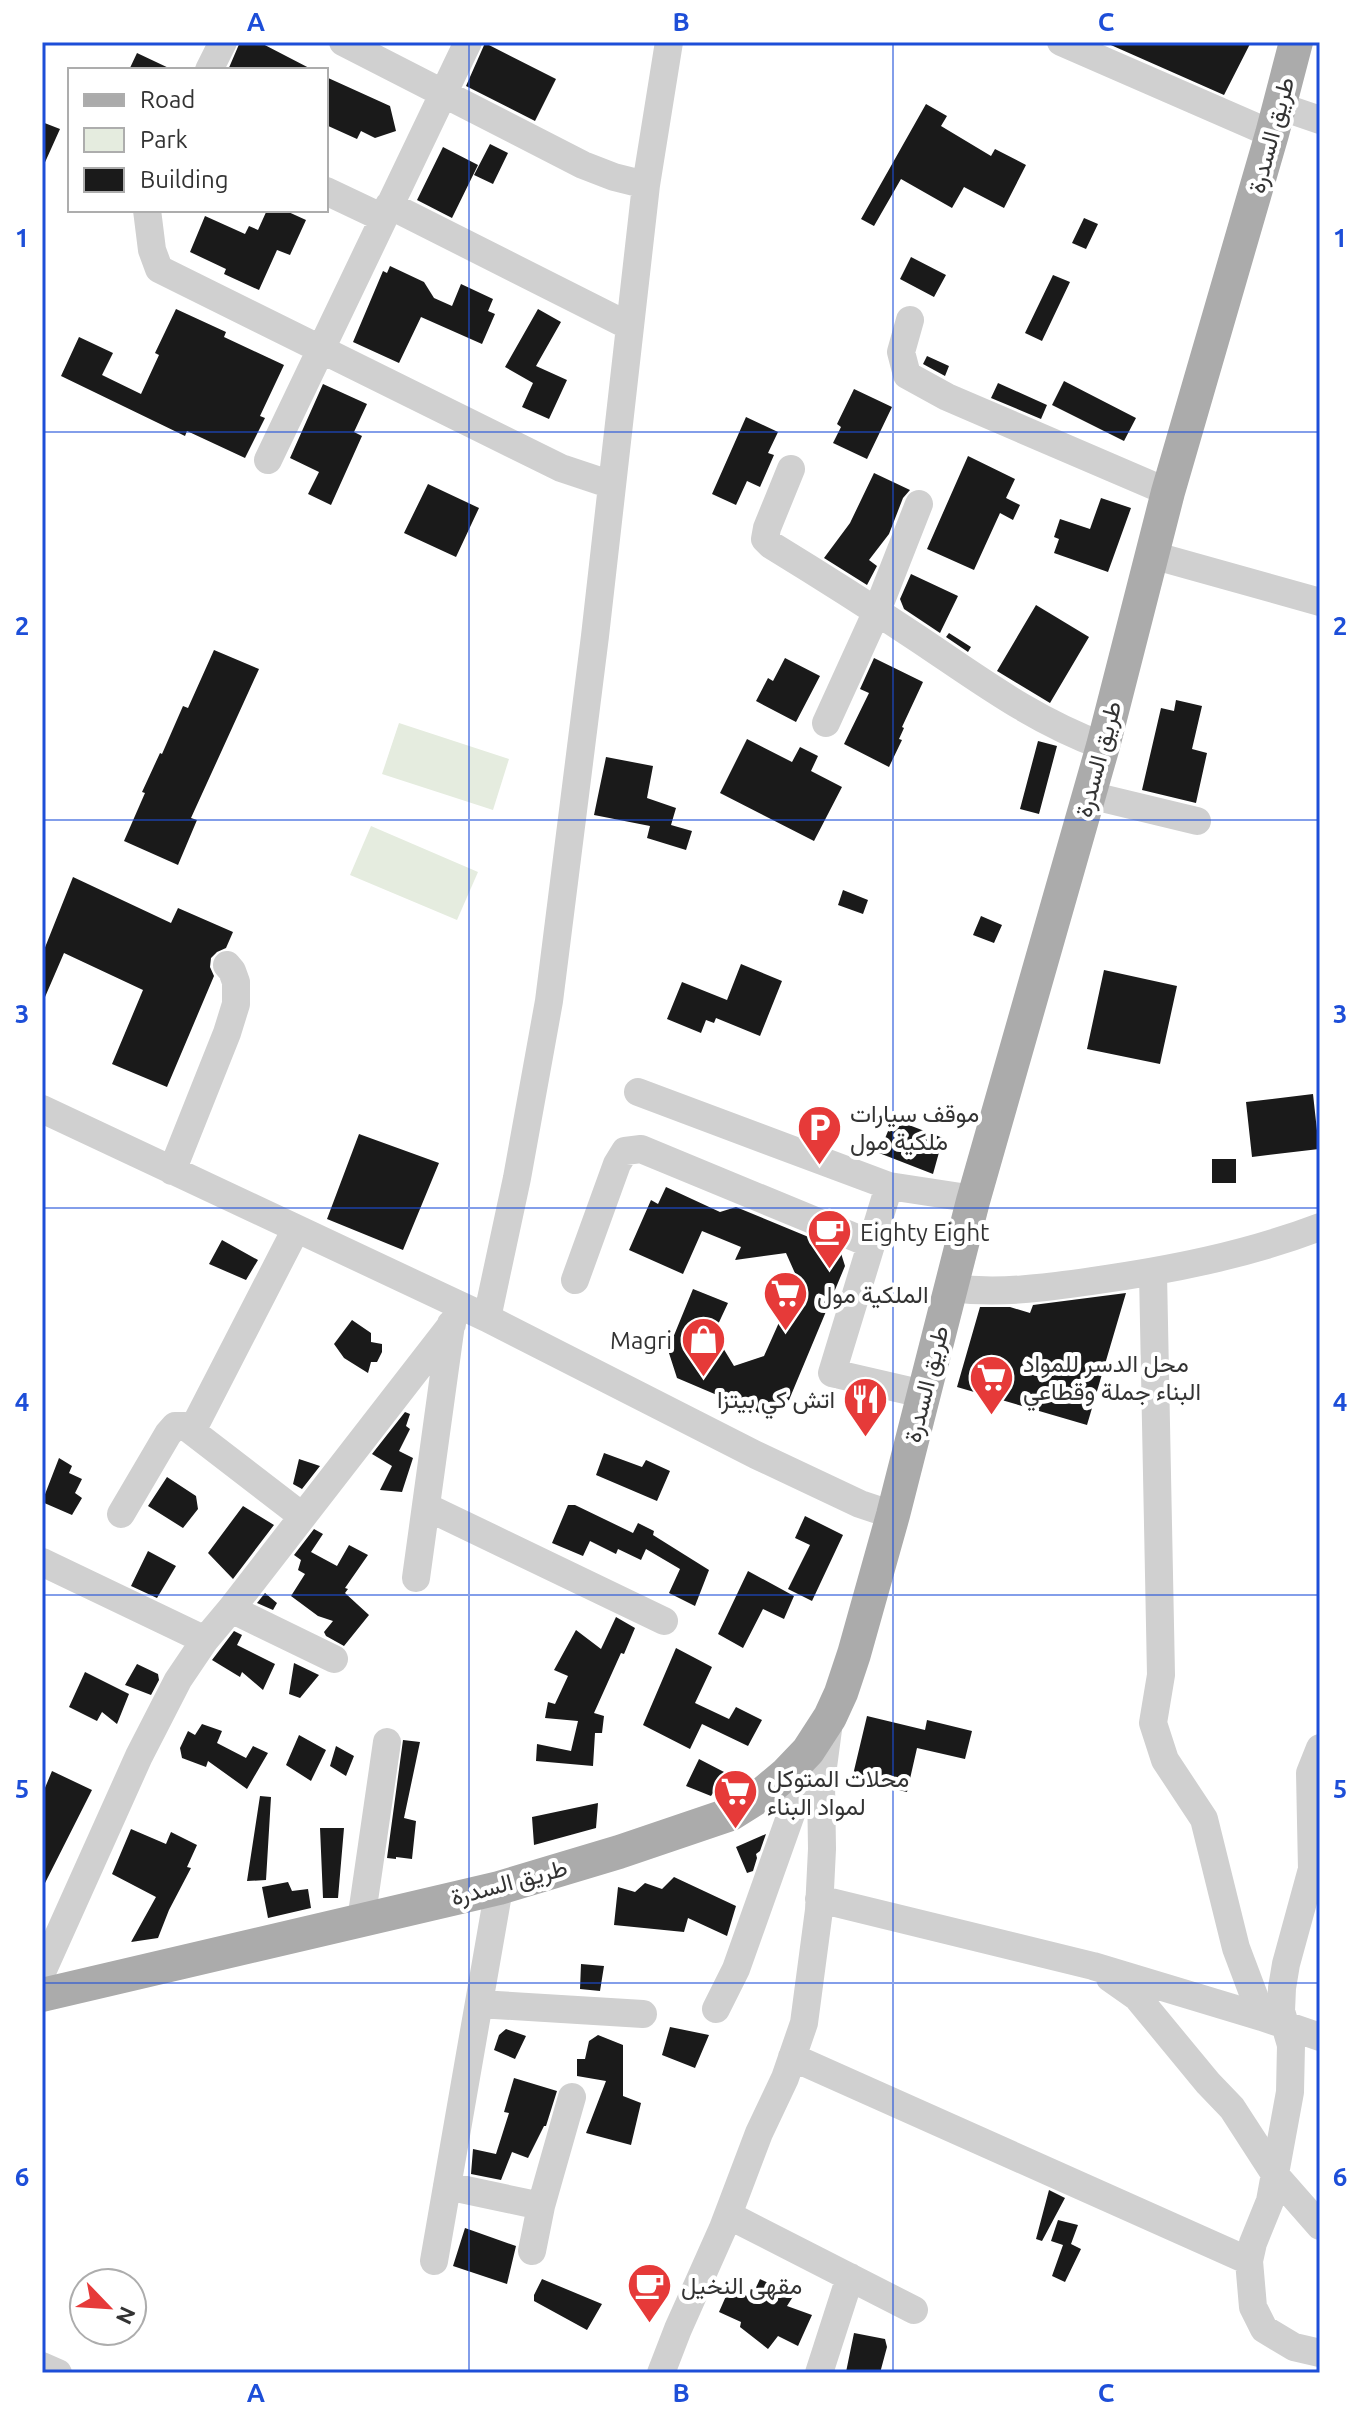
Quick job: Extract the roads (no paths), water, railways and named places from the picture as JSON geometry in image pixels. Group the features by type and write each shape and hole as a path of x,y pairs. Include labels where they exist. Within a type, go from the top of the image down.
{"main road":[{"name":"طريق السدرة","path":"42,1995 499,1888 731,1814 761,1795 808,1751 830,1717 854,1654 893,1515 974,1199 1103,746 1168,492 1296,42"}],"street":[{"path":"210,68 223,42"},
{"path":"343,42 583,165 646,185"},
{"path":"268,460 468,42"},
{"path":"487,1318 517,1178 549,1001 646,185 669,42"},
{"path":"1061,42 1276,120 1320,120"},
{"path":"328,192 386,212 629,326"},
{"path":"147,212 152,250 159,269 561,468 612,485"},
{"path":"910,320 901,352 907,375 947,397 1168,492"},
{"path":"791,469 765,539 1014,704 1103,746"},
{"path":"826,723 877,611 919,504"},
{"path":"1152,555 1320,602"},
{"path":"1089,795 1197,821"},
{"path":"172,1171 236,1004 236,982 227,965"},
{"path":"638,1092 889,1186 974,1199"},
{"path":"42,1109 296,1229 454,1314 487,1318 756,1455 860,1504 893,1515"},
{"path":"575,1280 617,1164 625,1151 641,1149 871,1244"},
{"path":"889,1186 832,1373 923,1394"},
{"path":"951,1288 1008,1292 1153,1273 1245,1252 1320,1227"},
{"path":"192,1431 296,1229"},
{"path":"1153,1273 1161,1675 1153,1723 1165,1760 1204,1819 1236,1948 1274,2022 1291,2045 1290,2092 1276,2176 1249,2261 1253,2307 1264,2329 1294,2347 1320,2353 1316,2373"},
{"path":"416,1578 454,1314"},
{"path":"42,1972 139,1756 178,1680 205,1640 454,1314"},
{"path":"121,1514 168,1434 175,1426 185,1426 302,1516"},
{"path":"427,1507 664,1621"},
{"path":"42,1562 205,1640"},
{"path":"231,1609 334,1659"},
{"path":"661,2373 804,2023 819,1899 821,1782 830,1717"},
{"path":"361,1921 387,1742"},
{"path":"1274,2022 1281,2011 1290,1945 1312,1869 1310,1773 1320,1748"},
{"path":"761,1795 788,1786 801,1786"},
{"path":"801,1786 821,1813"},
{"path":"716,2009 736,1969 801,1786"},
{"path":"434,2261 499,1888"},
{"path":"819,1899 1093,1966 1320,2037"},
{"path":"1093,1966 1137,1997 1232,2108 1276,2176 1320,2226"},
{"path":"479,2004 643,2014"},
{"path":"792,2057 1249,2261"},
{"path":"532,2251 541,2206 572,2097"},
{"path":"447,2186 541,2206"},
{"path":"728,2215 914,2310"},
{"path":"819,2373 850,2277"},
{"path":"42,2366 58,2373"}],"place":[{"name":"موقف سيارات ملكية مول","path":"819,1166"},
{"name":"Eighty Eight","path":"829,1271"},
{"name":"الملكية مول","path":"786,1333"},
{"name":"Magri","path":"703,1379"},
{"name":"محل الدسر للمواد البناء جملة وقطاعي","path":"992,1416"},
{"name":"اتش كي بيتزا","path":"866,1438"},
{"name":"محلات المتوكل لمواد البناء","path":"736,1831"},
{"name":"مقهى النخيل","path":"650,2324"}]}
